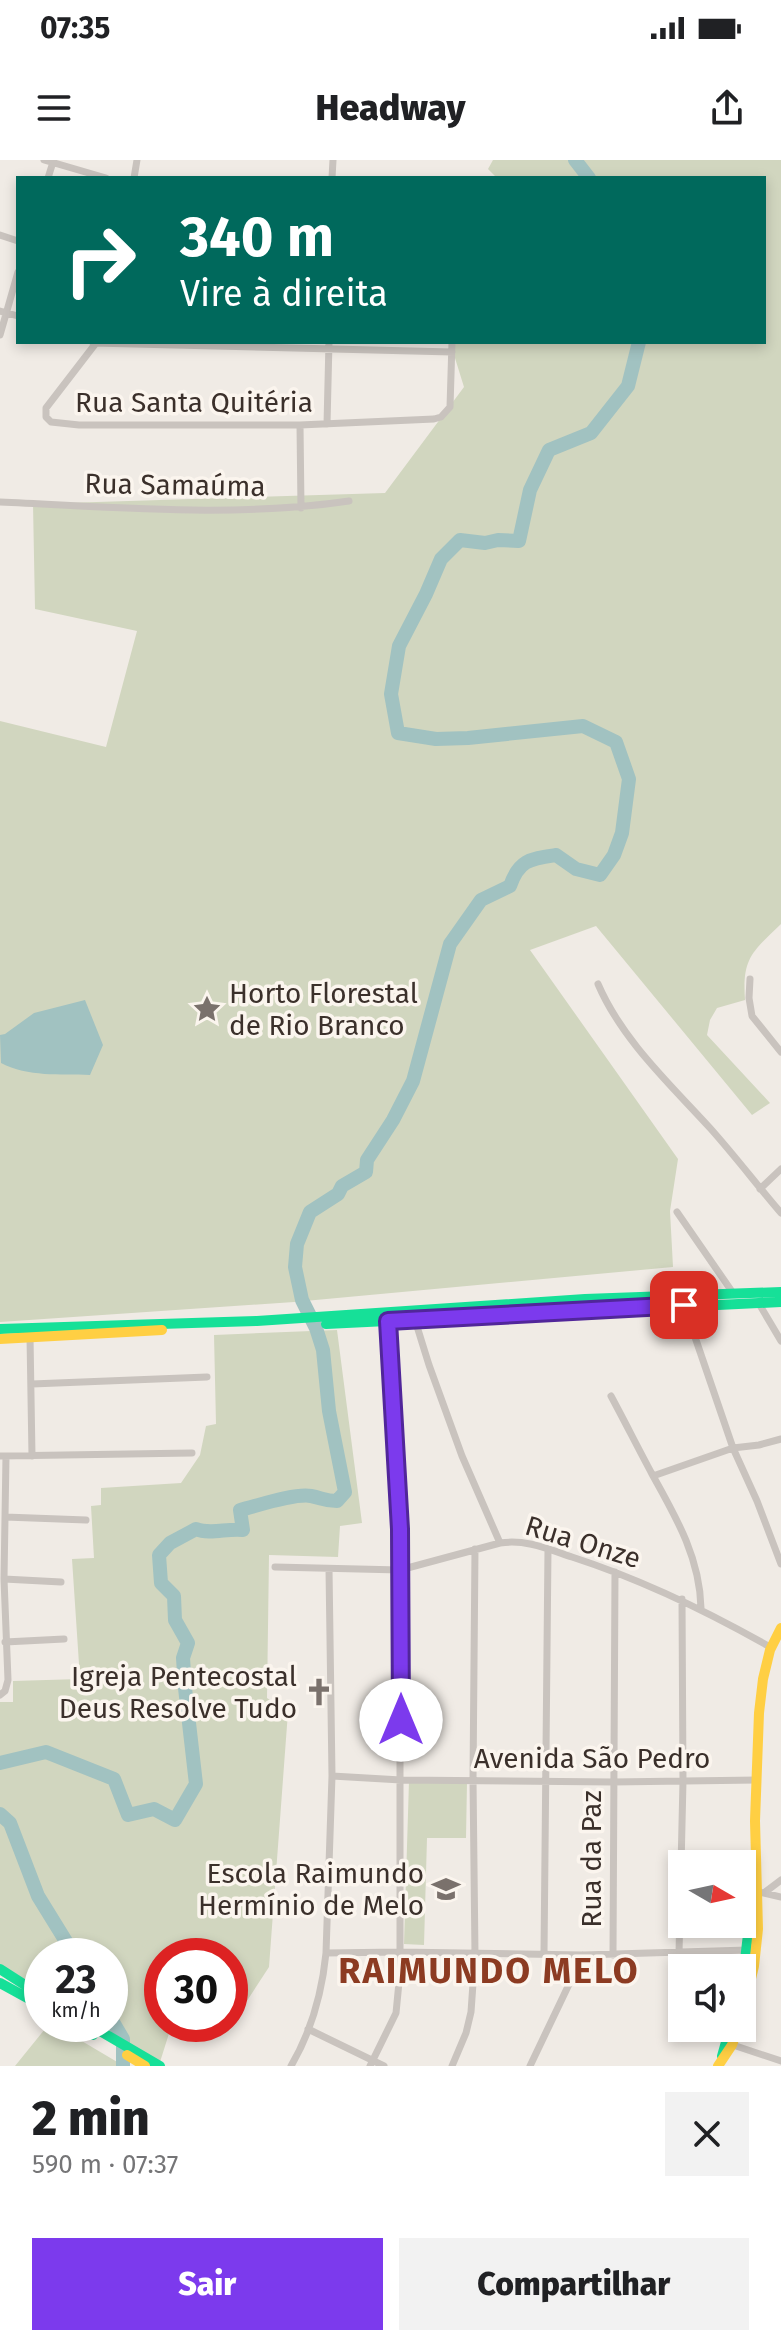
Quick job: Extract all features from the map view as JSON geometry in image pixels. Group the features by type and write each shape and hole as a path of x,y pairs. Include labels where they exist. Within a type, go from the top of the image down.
{"main road":[{"path":"0,1339 320,1321 585,1299 781,1292"},
{"path":"320,1321 415,1320 781,1302"},
{"path":"0,1329 257,1324"},
{"path":"754,1954 758,1892 755,1879 757,1780 763,1679 770,1647 781,1628"},
{"path":"746,1954 758,1892"},
{"path":"0,1969 24,1984"},
{"path":"0,1983 24,1996"},
{"path":"113,2042 160,2066"},
{"path":"720,2062 728,2043"},
{"path":"134,2055 145,2066"}],"street":[{"path":"44,160 100,176"},
{"path":"0,335 3,311 16,277"},
{"name":"Rua Santa Quitéria","path":"92,344 46,408 46,417 51,422 79,425 300,425 434,419 441,417 450,407 452,352"},
{"path":"211,344 329,345 452,352 452,344"},
{"path":"327,424 329,345"},
{"path":"300,425 301,508"},
{"name":"Rua Samaúma","path":"0,502 205,511 301,508 349,501"},
{"path":"750,979 752,1016 781,1052"},
{"path":"598,984 605,1001 628,1034 781,1213"},
{"path":"760,1189 781,1169"},
{"path":"677,1212 733,1293"},
{"path":"758,1302 781,1341"},
{"path":"684,1305 733,1448 781,1564"},
{"path":"415,1320 462,1456 500,1543"},
{"path":"371,2063 396,2013 400,1972 400,1529 388,1321"},
{"path":"30,1337 32,1456"},
{"path":"32,1384 207,1377"},
{"path":"611,1396 690,1549 698,1575 701,1608"},
{"path":"653,1476 733,1448 781,1439"},
{"path":"3,1693 8,1669 3,1456 192,1453"},
{"path":"5,1517 86,1520"},
{"name":"Rua Onze","path":"275,1567 400,1570 500,1543 531,1543 682,1599 770,1647"},
{"path":"452,2066 471,2012 475,1955 475,1549"},
{"path":"544,1954 548,1549"},
{"path":"291,2066 315,2011 326,1953 332,1776 329,1569"},
{"name":"Rua da Paz","path":"613,1955 615,1572"},
{"path":"4,1579 61,1582"},
{"path":"679,1953 683,1781 682,1599"},
{"path":"5,1642 64,1639"},
{"name":"Avenida São Pedro","path":"332,1776 401,1780 613,1782 757,1780"},
{"path":"758,1892 781,1880"},
{"path":"758,1892 781,1897"},
{"path":"326,1953 613,1955 747,1950"},
{"path":"530,2066 583,1955"},
{"path":"308,2029 371,2063 384,2066"},
{"path":"728,2043 781,2061"}],"green space":[{"path":"493,160 781,160 781,924 756,949 747,965 745,1000 717,1008 707,1035 770,1103 752,1115 596,926 530,950 678,1159 670,1211 673,1267 294,1302 0,1322 0,721 106,747 137,631 35,609 33,504 385,493 464,387 451,344 766,344 766,176 495,176 488,169"},
{"path":"337,1330 362,1523 340,1526 338,1557 269,1555 267,1698 288,1712 269,1967 248,1999 248,1938 144,1938 144,2042 166,2042 160,2062 127,2042 128,1938 24,1938 24,1979 0,1964 0,1702 13,1702 13,1681 80,1679 72,1559 94,1558 91,1506 101,1505 101,1488 181,1483 200,1455 206,1426 216,1424 214,1335"},
{"path":"409,1781 467,1782 466,1838 427,1838 424,1945 404,1944"},
{"path":"34,2042 83,2042 124,2066 15,2066"}],"water":[{"path":"85,1000 103,1045 90,1075 33,1073 1,1063 0,1035 34,1013"}],"waterway":[{"path":"575,160 587,176"},
{"path":"0,1763 46,1752 114,1779 128,1815 154,1809 175,1820 196,1784 183,1658 188,1643 175,1620 174,1596 161,1583 159,1555 170,1543 196,1529 243,1530 240,1510 295,1496 337,1501 345,1492 329,1411 323,1350 302,1300 295,1267 297,1244 310,1212 338,1194 342,1186 366,1172 367,1160 413,1081 450,944 481,900 510,886 522,866 539,858 556,855 576,869 600,875 614,855 622,833 629,779 616,742 583,726 468,738 436,739 398,733 391,694 399,646 441,559 460,540 485,543 519,541 530,490 549,450 591,433 628,386 638,344"},
{"path":"0,1814 10,1823 38,1896 64,1938"},
{"path":"123,2042 123,2066"}],"traffic: fast":[{"path":"0,1329 257,1321 585,1299 781,1292"},
{"path":"326,1324 781,1302"},
{"path":"746,1954 748,1938"},
{"path":"0,1969 24,1984"},
{"path":"0,1983 24,1996"},
{"path":"119,2042 160,2066"},
{"path":"722,2056 726,2042"}],"traffic: slow":[{"path":"0,1339 162,1330"},
{"path":"755,1954 759,1713 770,1650 781,1628"},
{"path":"718,2066 733,2042"},
{"path":"127,2055 145,2066"}],"place":[{"name":"Horto Florestal de Rio Branco","path":"207,1009"},
{"name":"Igreja Pentecostal Deus Resolve Tudo","path":"319,1692"},
{"name":"Escola Raimundo Hermínio de Melo","path":"446,1889"}],"district":[{"name":"RAIMUNDO MELO","path":"489,1971"}],"route":[{"path":"401,1720 400,1529 388,1321 684,1305"}]}
